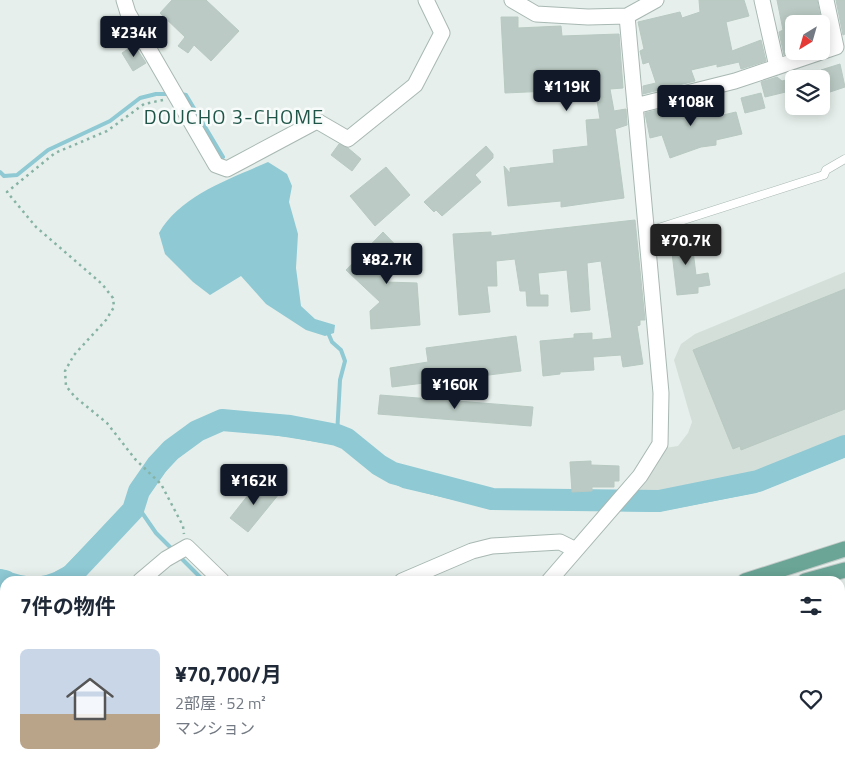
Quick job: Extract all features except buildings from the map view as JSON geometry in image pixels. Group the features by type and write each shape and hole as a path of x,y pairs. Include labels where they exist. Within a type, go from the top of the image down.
{"main road":[{"path":"761,576 845,549"},
{"path":"823,576 845,570"}],"street":[{"path":"124,0 128,13 216,165 227,169 317,121 348,139 415,85 442,33 426,0"},
{"path":"512,0 536,14 627,16 656,0"},
{"path":"762,0 777,67"},
{"path":"635,106 735,81 836,47 826,0"},
{"path":"553,576 640,476 660,444 661,393 627,16"},
{"path":"414,576 472,551 492,546 560,542 576,550"},
{"path":"146,576 168,558 185,548 216,576"}],"lane":[{"path":"646,232 824,175 826,170 845,159"}],"path":[{"path":"177,100 158,100 144,104 107,131 55,153 7,192 36,227 95,278 113,298 114,307 106,320 74,355 66,371 66,386 75,397 107,422 145,470 158,480 182,526 185,548"}],"shaded area":[{"path":"845,272 845,439 752,479 652,497 635,496 656,466 665,448 678,446 688,433 692,422 674,360 681,344 695,334"}],"water":[{"path":"268,162 287,174 292,186 289,202 298,234 296,268 301,306 315,319 335,325 334,333 325,336 306,330 266,304 241,276 210,295 193,282 165,254 159,233 180,208 193,198 223,182"}],"waterway":[{"path":"0,172 4,176 17,175 48,150 110,121 140,98 156,94 171,94"},
{"path":"181,94 186,95 223,157"},
{"path":"329,335 332,342 341,350 345,361 340,380 337,435"},
{"path":"70,576 133,510 139,491 157,465 171,450 197,431 222,420 290,426 337,435 347,439 379,465 393,473 492,499 659,501 758,481 845,446"},
{"path":"147,494 170,462 206,434 231,427 336,443 345,447 374,472 403,486 489,506 606,509"},
{"path":"618,509 657,510 756,491 845,455"},
{"path":"136,504 156,533 174,551"},
{"path":"50,576 64,570 120,512"},
{"path":"179,556 199,576"},
{"path":"0,571 17,576"}],"district":[{"name":"DOUCHO 3-CHOME","path":"234,116"}]}
